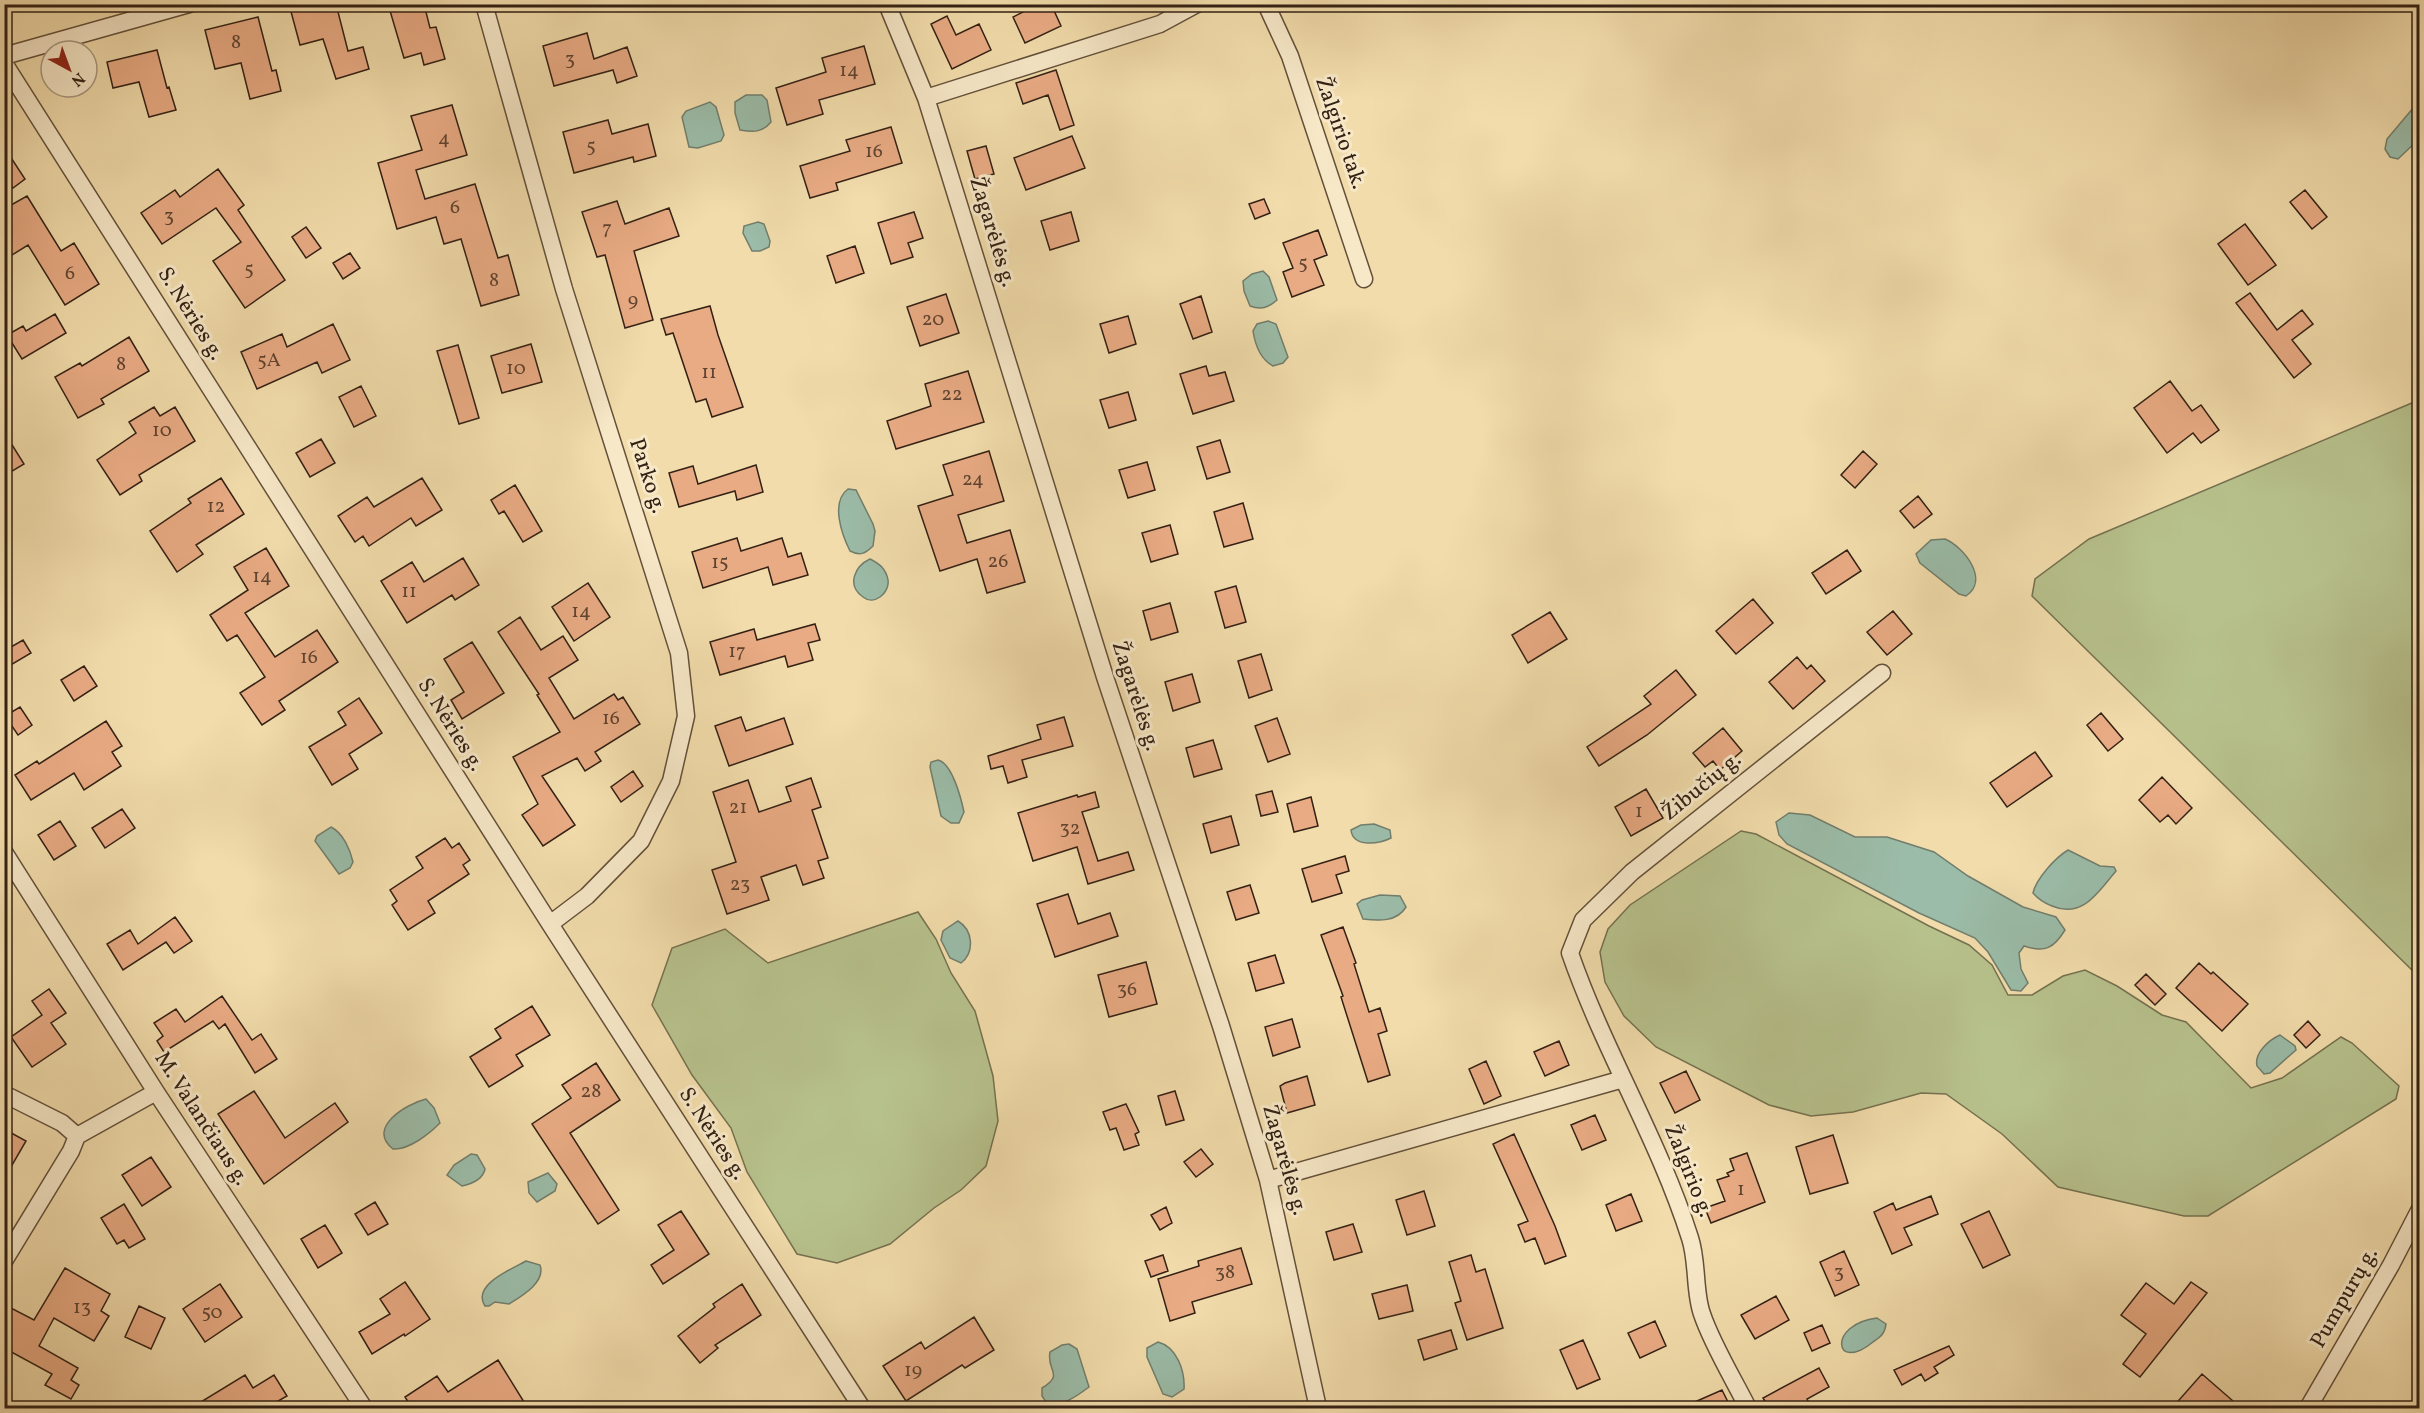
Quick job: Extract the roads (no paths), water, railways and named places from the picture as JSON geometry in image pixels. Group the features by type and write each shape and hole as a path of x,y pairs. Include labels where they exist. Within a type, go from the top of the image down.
{"street":[{"path":"4,56 189,4"},
{"name":"Parko g.","path":"484,4 564,289 679,653 686,716 671,781 641,841 587,896 550,924"},
{"name":"Žagarėlės g.","path":"887,4 926,98 1101,666 1221,1026 1268,1180 1318,1408"},
{"path":"926,98 1160,24 1197,4"},
{"name":"Žalgirio tak.","path":"1266,4 1290,56 1364,279"},
{"name":"S. Nėries g.","path":"4,63 550,924 862,1408"},
{"name":"Žibučių g.","path":"1570,953 1583,920 1632,872 1882,673"},
{"name":"M. Valančiaus g.","path":"4,852 156,1092 364,1408"},
{"name":"Žalgirio g.","path":"1570,953 1587,1000 1646,1126 1690,1239 1697,1268 1702,1313 1748,1408"},
{"path":"1268,1180 1623,1079"},
{"path":"4,1261 71,1151 77,1136 156,1092"},
{"path":"4,1094 62,1124 77,1136"},
{"name":"Pumpurų g.","path":"2307,1408 2391,1265 2420,1209"}]}
